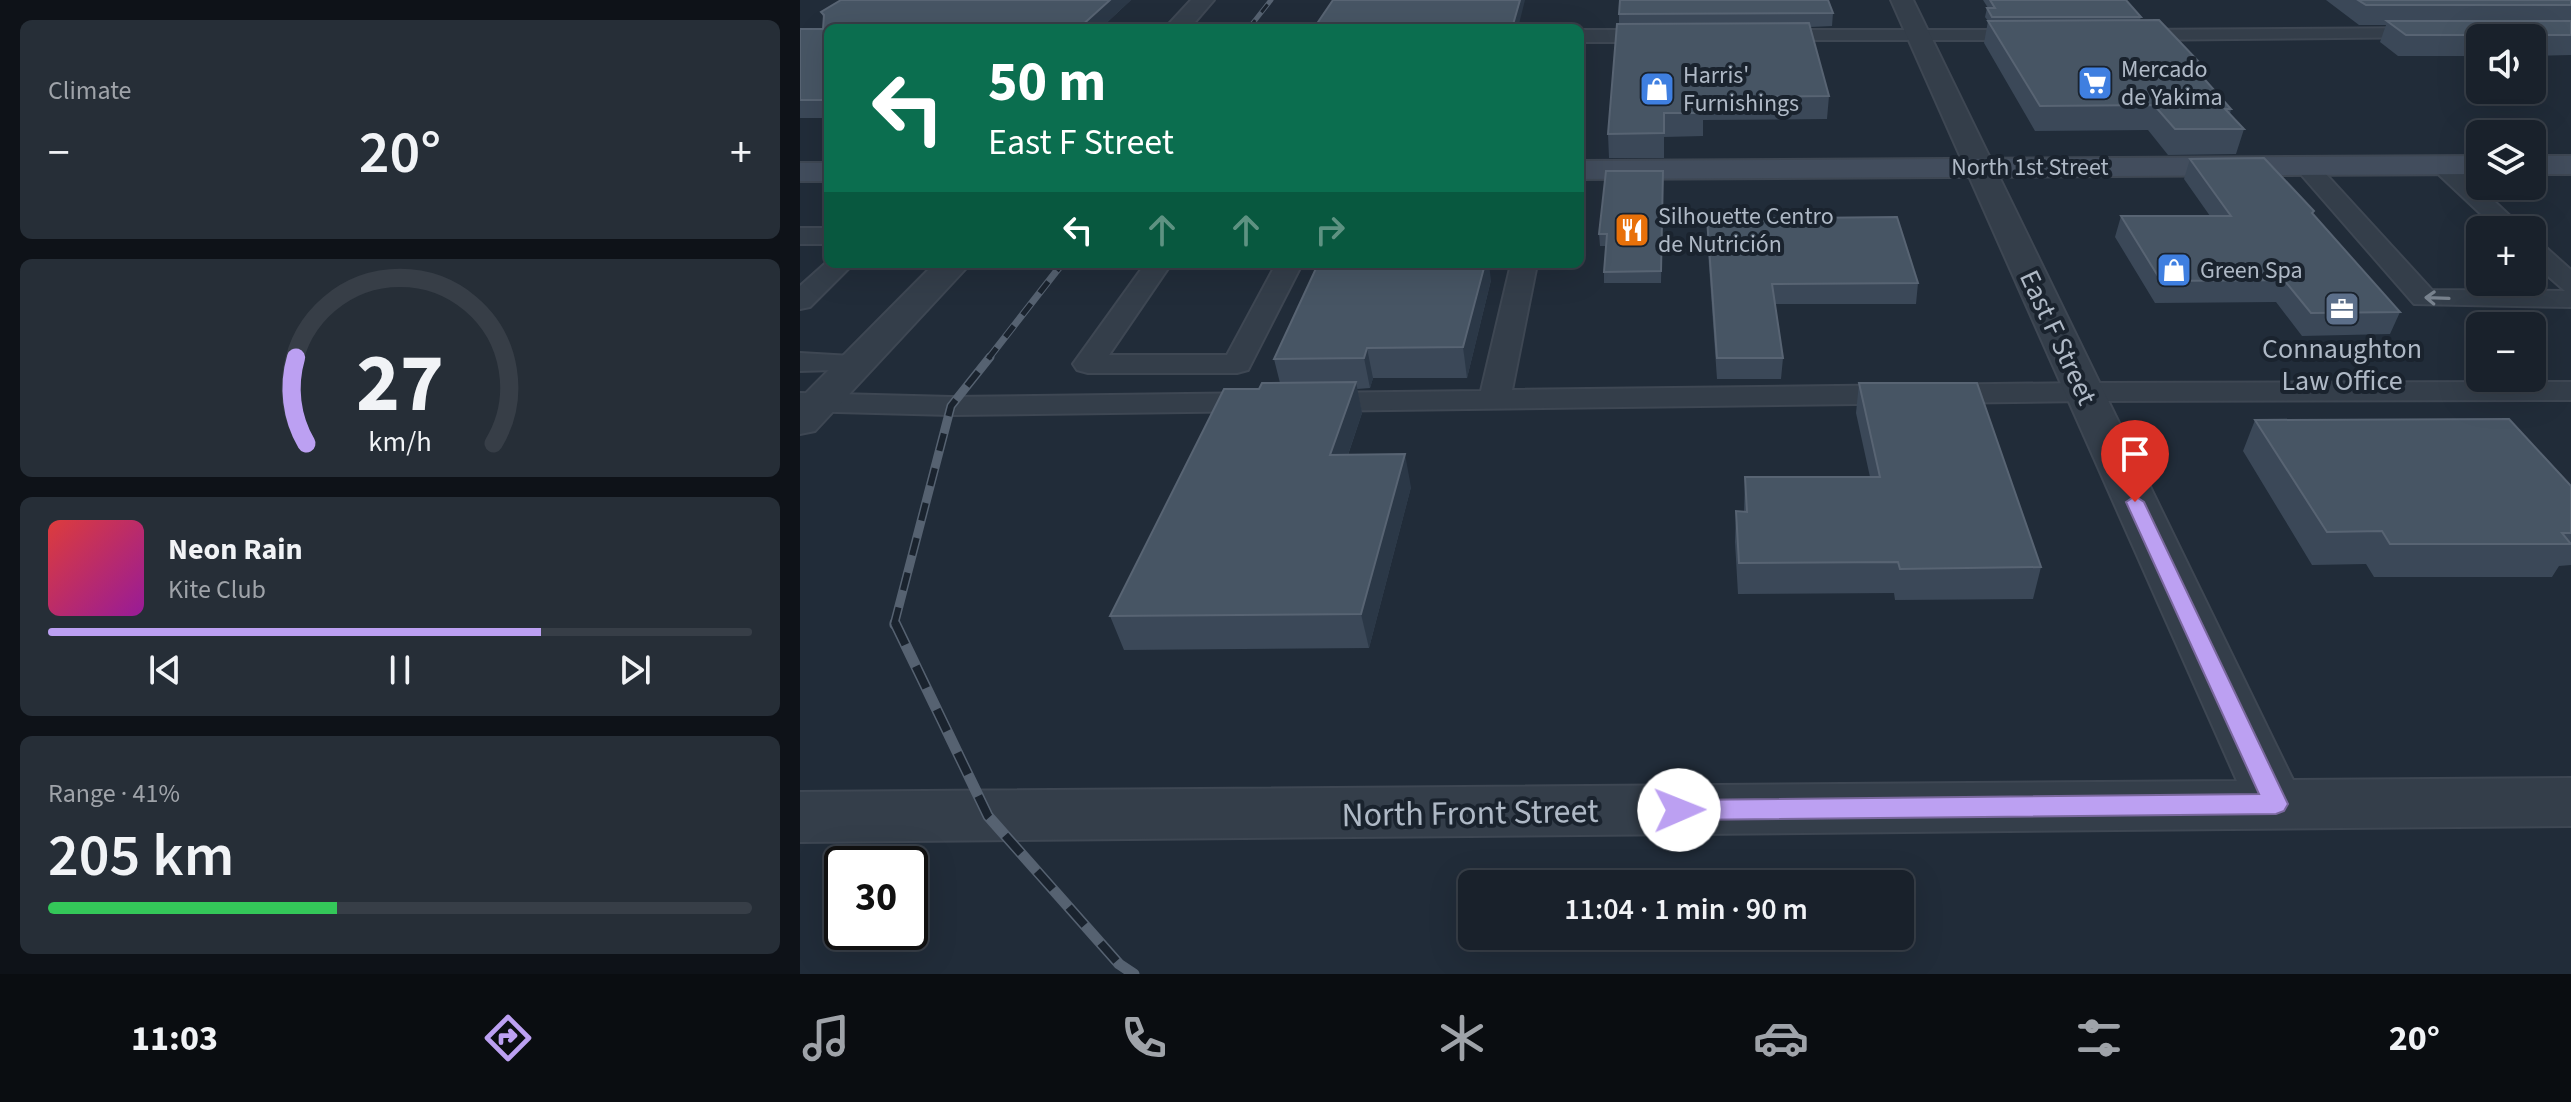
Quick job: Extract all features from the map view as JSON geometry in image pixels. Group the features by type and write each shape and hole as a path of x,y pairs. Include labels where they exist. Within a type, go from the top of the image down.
{"main road":[{"name":"North 1st Street","path":"1584,170 2466,165"},
{"path":"2546,165 2571,165"}],"street":[{"path":"1181,24 1203,0"},
{"name":"East F Street","path":"1902,0 2276,804"},
{"path":"807,408 857,363 949,268"},
{"name":"North Front Street","path":"800,817 2571,802"}],"lane":[{"path":"2107,35 2455,33"},
{"path":"1749,36 2044,35"},
{"path":"1584,36 1688,36"},
{"path":"2442,165 2497,216"},
{"path":"2306,166 2424,298 2571,299"},
{"path":"800,236 824,236"},
{"path":"2546,261 2571,284"},
{"path":"800,301 836,268"},
{"path":"1155,268 1088,364 1237,364 1287,268"},
{"path":"1495,399 1523,268"},
{"path":"800,362 857,363"},
{"path":"807,408 2084,392 2571,391"}],"building":[{"path":"841,0 1110,0 1083,24 824,24 824,100 800,100 800,29 823,29 824,15 821,12"},
{"path":"1333,0 1520,0 1513,24 1317,24"},
{"path":"1620,0 1828,0 1833,13 1619,14"},
{"path":"1990,0 2126,0 2141,17 1992,17 1987,8 1995,8"},
{"path":"2358,0 2571,0 2571,5 2366,5"},
{"path":"2159,20 2200,63 2190,63 2231,109 2225,109 2244,129 2175,129 2154,105 2040,106 1988,21"},
{"path":"2387,21 2571,21 2571,35 2546,35 2546,24 2466,24 2466,35 2406,35"},
{"path":"1809,23 1829,96 1702,97 1703,113 1664,113 1664,133 1608,134 1617,24"},
{"path":"2264,158 2400,312 2311,313 2284,280 2161,281 2121,216 2231,216 2190,159"},
{"path":"1606,171 1663,171 1661,271 1604,272 1607,234 1599,234"},
{"path":"1897,217 1918,283 1772,284 1783,358 1717,358 1707,219"},
{"path":"1316,268 1484,268 1463,347 1367,348 1364,358 1274,359"},
{"path":"1356,382 1330,455 1405,454 1361,614 1110,616 1224,389 1259,389 1262,383"},
{"path":"1859,383 1977,383 2041,567 1900,569 1898,562 1739,563 1736,511 1747,512 1745,477 1880,477"},
{"path":"2509,419 2571,486 2571,533 2562,533 2571,544 2390,544 2382,531 2327,532 2255,420"}],"railway":[{"path":"1252,24 1271,0"},
{"path":"988,359 1059,268"},
{"path":"894,625 951,406 990,357"},
{"path":"895,623 988,816 1119,964 1134,974"}],"place":[{"name":"Mercado de Yakima","path":"2095,83"},
{"name":"Harris' Furnishings","path":"1657,89"},
{"name":"Silhouette Centro de Nutrición","path":"1632,230"},
{"name":"Green Spa","path":"2174,270"},
{"name":"Connaughton Law Office","path":"2342,309"}],"route":[{"path":"1679,810 2276,804 2135,502"}]}
